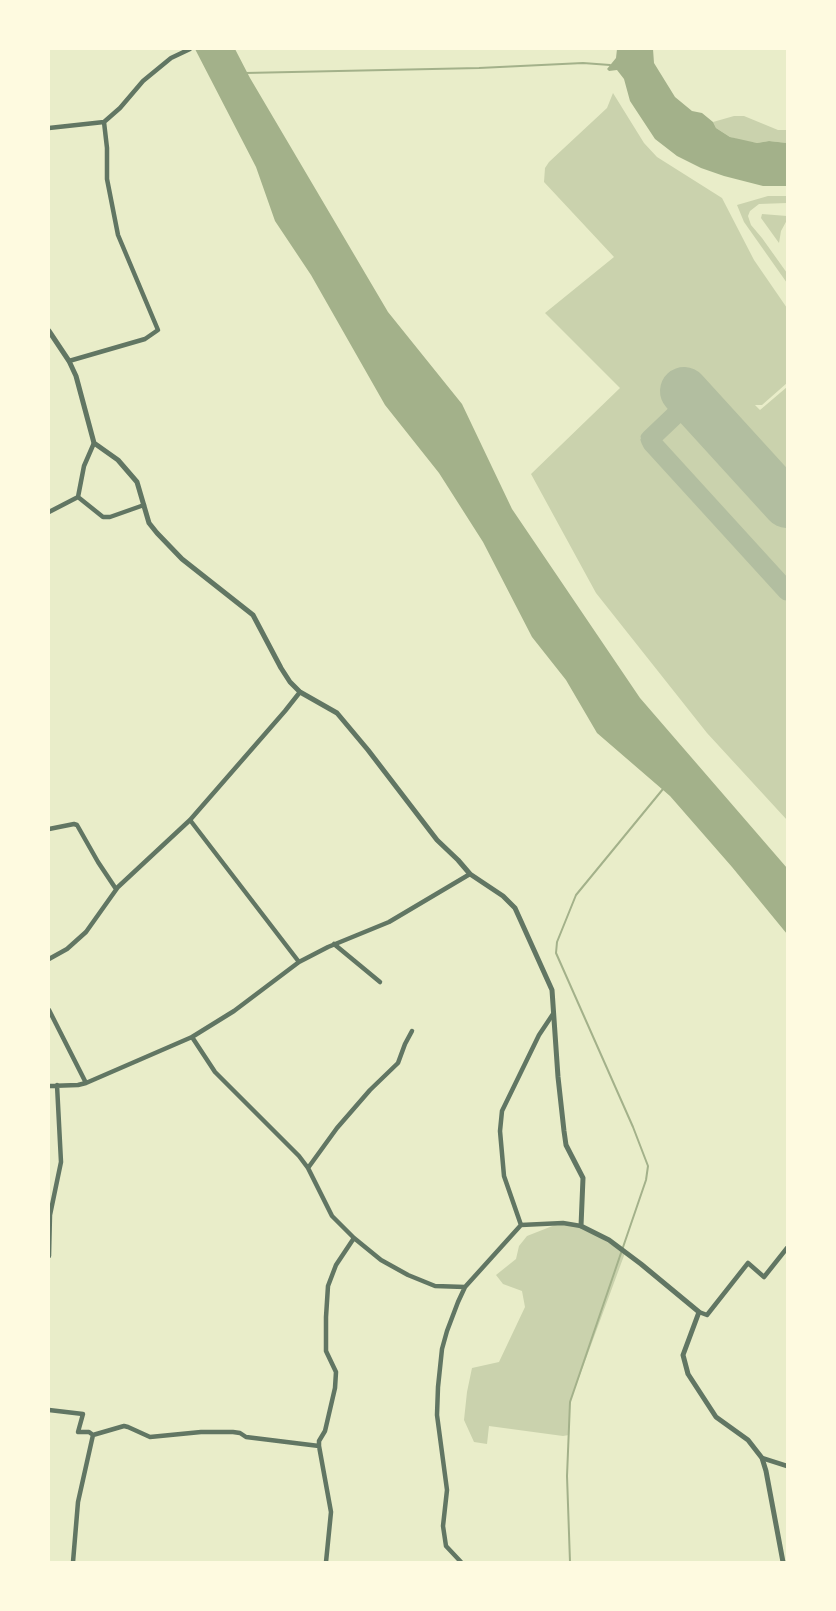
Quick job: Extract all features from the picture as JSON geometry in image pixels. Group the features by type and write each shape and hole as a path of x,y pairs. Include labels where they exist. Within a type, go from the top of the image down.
{"street":[{"path":"49,128 104,122 120,108 143,81 171,58 190,49"},
{"path":"69,361 145,339 158,330 118,235 107,179 107,148 104,122"},
{"path":"49,331 69,361 76,376 94,443 84,466 78,497"},
{"path":"94,443 118,460 137,482 149,522 182,559 253,615 290,682 300,692 337,713 437,840 470,874 503,896 515,908 552,990 558,1077 566,1145 583,1178 581,1226"},
{"path":"78,497 103,517 110,517 144,505"},
{"path":"49,512 78,497"},
{"path":"49,959 67,948 86,932 116,888 190,820 300,692"},
{"path":"190,820 299,962"},
{"path":"49,829 77,825 98,862 116,888"},
{"path":"49,1086 86,1083 192,1037 234,1011 299,962 334,944 389,922 470,874"},
{"path":"334,944 380,982"},
{"path":"49,1010 86,1083"},
{"path":"521,1225 504,1176 500,1131 502,1111 539,1035 553,1014"},
{"path":"308,1168 337,1128 364,1096 398,1063 412,1031"},
{"path":"192,1037 215,1072 299,1156 308,1168 332,1216 354,1238 381,1260 408,1275 435,1286 465,1287"},
{"path":"49,1256 50,1215 61,1162 57,1086"},
{"path":"461,1562 446,1546 443,1526 447,1490 437,1415 442,1349 465,1287 521,1225 563,1223 581,1226 609,1240 706,1315 748,1264 764,1277 787,1248"},
{"path":"326,1562 331,1512 319,1440 325,1431 335,1388 336,1372 326,1351 328,1286 336,1264 354,1238"},
{"path":"700,1312 682,1355 688,1374 716,1417 748,1440 762,1458 783,1562"},
{"path":"49,1410 82,1414 78,1432 93,1434 124,1426 150,1437 200,1432 233,1432 240,1433 246,1437 319,1446"},
{"path":"73,1562 78,1502 93,1434"},
{"path":"762,1458 787,1466"}],"shaded area":[{"path":"195,49 235,49 250,78 388,312 462,404 512,509 640,698 787,868 787,934 670,796 597,733 566,680 532,637 483,542 439,473 385,405 311,275 275,221 256,167"},
{"path":"617,49 653,49 654,63 675,97 692,111 702,113 713,122 716,128 730,137 757,143 769,141 787,143 787,186 763,186 701,168 677,156 655,139 630,101 624,79 617,70 609,71 607,69 616,58"},
{"path":"613,93 644,143 657,157 722,198 754,260 787,308 787,383 762,405 755,405 760,410 787,387 787,486 691,381 672,396 679,403 640,438 787,600 787,820 707,733 596,593 531,474 620,388 545,313 614,257 544,182 545,168 549,162 607,108"},
{"path":"734,116 744,116 778,130 787,130 787,143 743,141 730,137 716,128 713,122"},
{"path":"768,196 787,196 787,203 759,204 750,211 748,216 751,225 787,273 787,283 744,222 737,205"},
{"path":"762,214 787,216 779,243 761,218"},
{"path":"687,412 787,523 787,582 657,439"},
{"path":"560,1223 581,1226 625,1253 570,1402 569,1435 563,1436 489,1426 487,1444 474,1442 464,1420 472,1368 499,1362 525,1307 522,1291 503,1284 496,1275 516,1259 519,1246 527,1236"}],"waterway":[{"path":"245,73 479,68 583,63 610,65"},
{"path":"570,1562 567,1476 570,1402 646,1180 648,1166 633,1127 556,953 557,942 576,895 663,789"}],"taxiway":[{"path":"692,399 650,439 787,591"}],"runway":[{"path":"684,391 787,504"}]}
